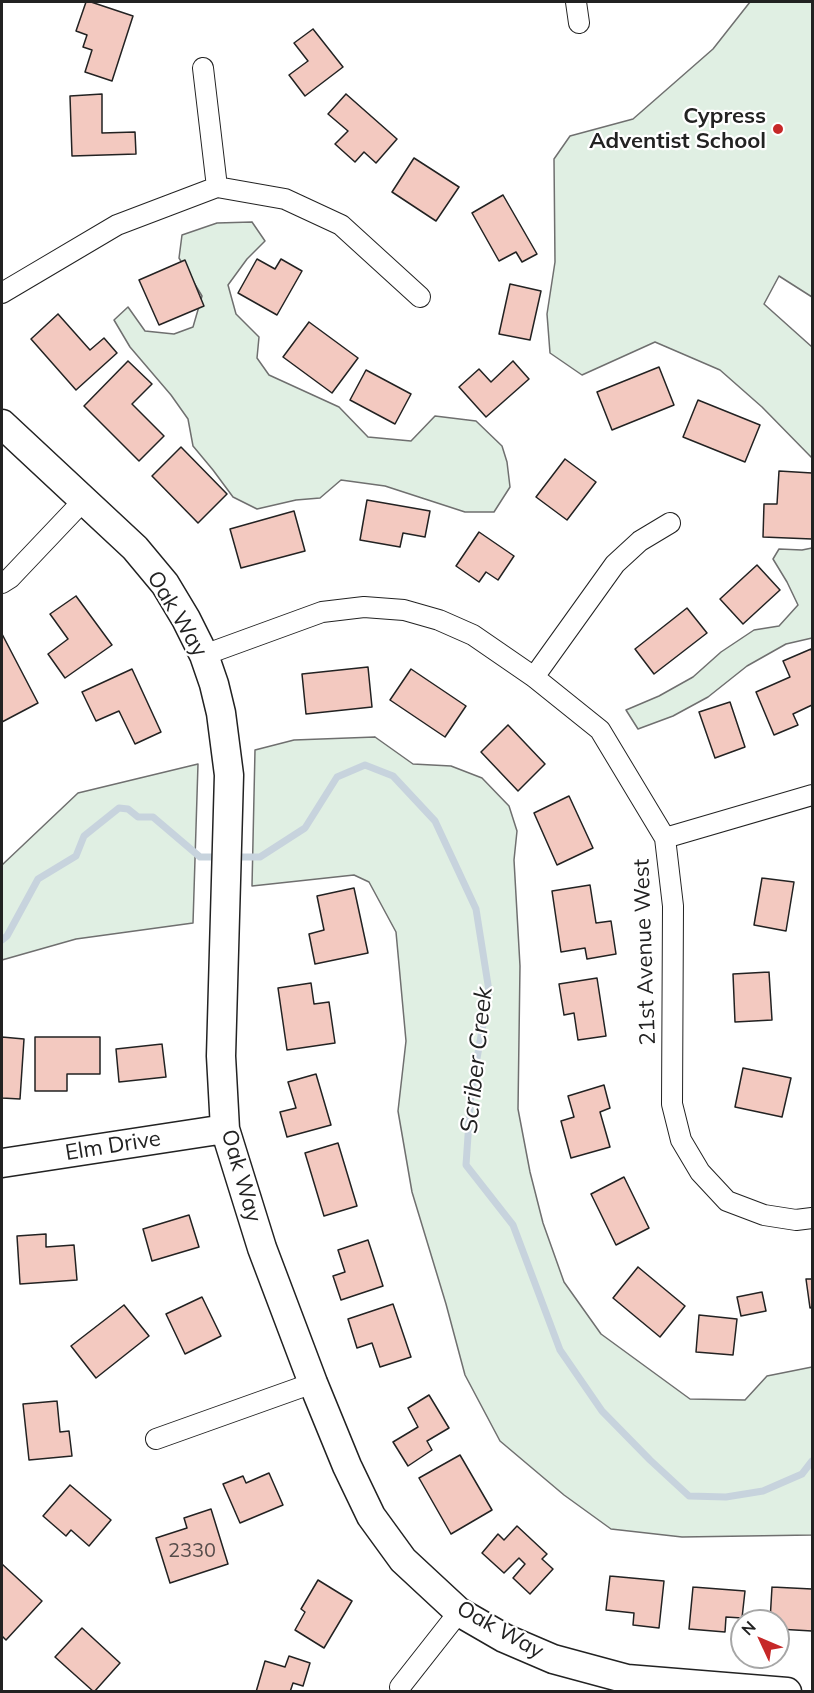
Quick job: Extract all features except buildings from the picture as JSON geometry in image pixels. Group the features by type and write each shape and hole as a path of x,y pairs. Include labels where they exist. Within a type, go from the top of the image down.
{"street":[{"path":"576,2 579,23"},
{"path":"203,68 217,187"},
{"path":"2,293 117,225 217,187 285,198 341,225 420,297"},
{"name":"Oak Way","path":"2,424 135,548 165,584 186,619 204,656 214,684 225,743 228,775 221,1056 225,1129 262,1248 346,1466 371,1516 404,1560 459,1612 504,1638 553,1659 627,1678 710,1689 787,1692"},
{"path":"2,583 10,578 84,500"},
{"path":"534,677 615,564 640,541 670,524"},
{"name":"21st Avenue West","path":"204,656 322,612 364,607 404,610 439,620 473,635 534,677 600,730 665,838 673,906 672,1104 681,1140 700,1172 727,1201 764,1215 796,1220 813,1218"},
{"path":"665,838 813,795"},
{"name":"Elm Drive","path":"2,1164 225,1129"},
{"path":"156,1439 313,1383"},
{"path":"400,1687 459,1612"}],"green space":[{"path":"750,2 812,2 812,297 779,276 764,304 812,347 812,458 762,407 720,370 655,342 582,375 550,353 547,314 555,262 554,159 570,136 633,119 713,49"},
{"path":"252,222 265,241 247,259 228,285 236,314 259,337 257,358 269,375 339,407 368,437 411,441 435,416 476,421 502,446 507,462 510,487 494,512 465,512 385,486 341,480 320,498 296,500 257,509 233,497 193,446 188,419 171,395 130,347 114,320 128,307 145,331 174,334 193,327 202,296 179,258 182,235 217,223"},
{"path":"812,548 812,638 786,644 747,666 708,697 673,716 638,729 626,710 659,696 693,677 721,652 754,630 779,626 798,605 773,559 779,549"},
{"path":"375,737 413,764 451,766 482,778 509,806 517,831 514,860 520,966 518,1109 543,1223 564,1282 601,1334 690,1399 745,1400 767,1376 812,1367 812,1535 682,1537 611,1529 564,1495 500,1441 465,1375 412,1192 398,1111 406,1041 396,932 369,882 354,875 252,886 255,750 294,740"},
{"path":"198,764 193,923 76,939 2,960 2,865 78,793"}],"waterway":[{"name":"Scriber Creek","path":"234,857 260,857 305,828 337,777 365,765 393,776 435,821 476,909 489,991 471,1092 466,1165 513,1225 560,1350 602,1411 689,1496 726,1497 763,1491 802,1474 812,1461"},
{"name":"Scriber Creek","path":"2,940 7,936 38,879 76,856 84,836 119,808 128,809 138,817 153,817 200,857 219,857"}],"place":[{"name":"Cypress Adventist School","path":"778,129"}]}
